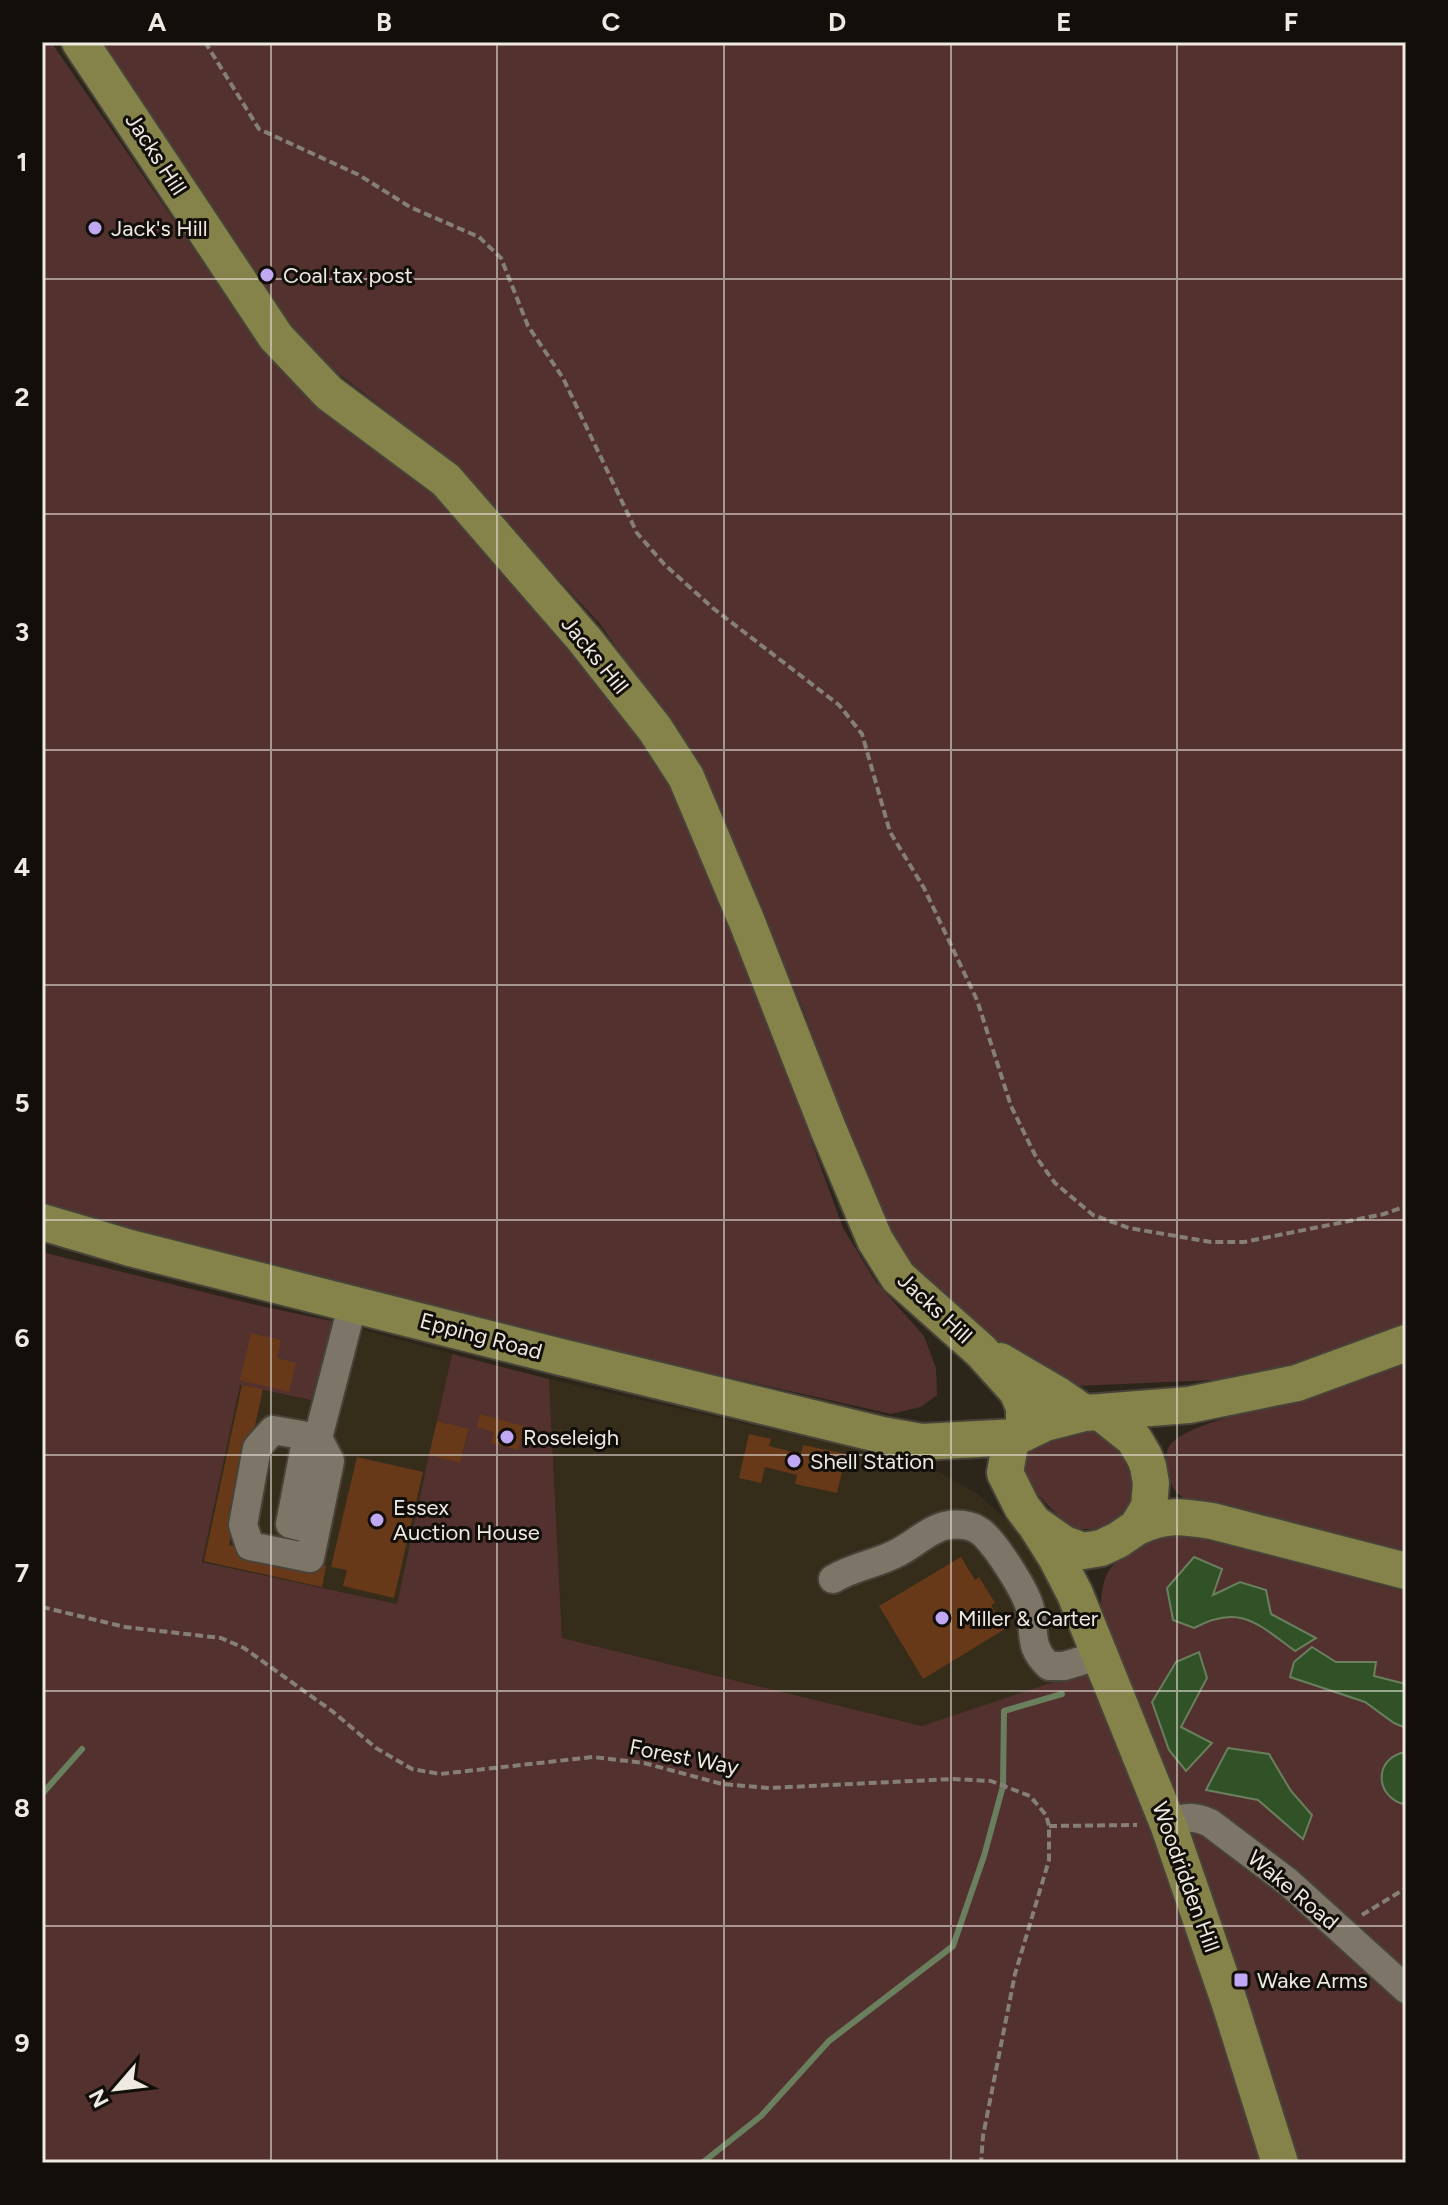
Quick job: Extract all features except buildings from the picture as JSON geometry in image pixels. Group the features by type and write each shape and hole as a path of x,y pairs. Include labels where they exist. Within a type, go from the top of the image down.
{"main road":[{"name":"Jacks Hill","path":"80,42 276,337 329,393 446,480 584,639 655,729 686,777 875,1240 898,1277 981,1351"},
{"name":"Epping Road","path":"42,1222 130,1248 792,1414 922,1442 968,1463 1028,1515"},
{"path":"1212,1521 1184,1517 1157,1518 1101,1548 1083,1551 1064,1544 1028,1515 1005,1473 1010,1445 1020,1434 1045,1423 1092,1412 1189,1405 1297,1383 1406,1343"},
{"path":"981,1351 1092,1412 1134,1439 1165,1499 1183,1510 1212,1521 1406,1571"},
{"path":"981,1351 1017,1391 1024,1407 1020,1434"},
{"path":"1127,1534 1149,1507 1152,1444 1160,1431 1189,1405"},
{"name":"Epping Road","path":"922,1442 1020,1434"},
{"name":"Woodridden Hill","path":"1028,1515 1062,1569 1098,1648 1168,1824 1230,2004 1280,2163"},
{"name":"Woodridden Hill","path":"1098,1648 1096,1587 1127,1534"}],"street":[{"path":"313,1437 353,1303"},
{"path":"273,1430 313,1437 330,1461 310,1558 250,1546 243,1525 257,1448 273,1430"},
{"path":"833,1579 888,1558 947,1525 963,1525 978,1529 991,1540 1027,1598 1038,1656 1049,1666 1064,1666 1098,1648"},
{"name":"Wake Road","path":"1168,1824 1195,1817 1210,1823 1288,1882 1406,1989"}],"path":[{"path":"205,42 259,129 359,175 410,207 479,237 501,258 528,326 563,378 637,533 664,564 714,609 839,705 862,734 890,832 924,888 977,1000 1011,1106 1036,1157 1055,1183 1093,1215 1129,1228 1211,1242 1244,1242 1384,1214 1406,1206"},
{"name":"Forest Way","path":"42,1607 125,1627 221,1638 244,1648 332,1711 376,1748 412,1769 440,1774 593,1757 644,1763 722,1784 753,1787 953,1779 993,1782 1030,1796 1046,1815 1049,1826"},
{"path":"981,2163 983,2136 1015,1974 1049,1860 1049,1826 1168,1824"},
{"path":"1339,1928 1406,1888"}],"shaded area":[{"path":"42,42 51,42 264,351 311,399 442,497 628,719 680,804 727,910 843,1228 876,1282 924,1336 936,1368 937,1395 921,1407 891,1414 728,1377 519,1336 42,1212"},
{"path":"96,42 1406,42 1406,1325 1324,1363 1285,1377 1077,1386 1016,1361 904,1259 877,1211 803,1009 700,766 600,624 461,474 317,357 261,290"},
{"path":"42,1252 332,1321 316,1401 240,1385 202,1562 397,1604 429,1455 460,1462 469,1430 437,1421 452,1354 549,1379 562,1638 922,1726 1086,1671 1181,1902 1263,2163 42,2163"},
{"path":"332,1321 452,1354 397,1604 202,1562 240,1384 316,1401"},
{"path":"1406,1356 1406,1559 1197,1504 1180,1496 1173,1487 1166,1456 1170,1445 1180,1436 1218,1420 1326,1390"},
{"path":"549,1379 926,1465 978,1494 1024,1536 1062,1600 1086,1671 922,1726 562,1638"},
{"path":"1100,1423 1147,1485 1122,1518 1097,1529 1077,1529 1066,1524 1024,1480 1022,1452 1029,1441"},
{"path":"1164,1535 1192,1535 1236,1545 1406,1592 1406,1684 1373,1676 1375,1662 1336,1662 1312,1647 1291,1677 1365,1702 1406,1728 1406,1752 1391,1758 1385,1765 1393,1800 1406,1805 1406,2163 1286,2163 1101,1625 1103,1589 1112,1566 1132,1551","holes":["1195,1557 1212,1596 1271,1614 1315,1639 1295,1651 1256,1622 1228,1615 1204,1622","1181,1727 1211,1743 1211,1744 1169,1750","1269,1754 1291,1791 1312,1815 1303,1838 1258,1800"]},
{"path":"1194,1557 1222,1569 1213,1595 1240,1582 1266,1590 1271,1614 1316,1638 1295,1651 1248,1620 1224,1617 1194,1628 1173,1620 1167,1588"},
{"path":"1312,1647 1336,1662 1376,1662 1374,1676 1406,1684 1406,1728 1365,1702 1290,1677 1294,1662"},
{"path":"1199,1652 1207,1678 1181,1727 1212,1743 1186,1771 1169,1750 1152,1702 1176,1662"},
{"path":"1228,1748 1269,1754 1291,1791 1312,1815 1303,1839 1258,1800 1206,1790"},
{"path":"1406,1752 1406,1805 1388,1794 1382,1778 1388,1761"}],"waterway":[{"path":"702,2163 761,2116 829,2041 953,1946 984,1856 1003,1786 1004,1711 1062,1694"},
{"path":"42,1794 82,1749"}],"place":[{"name":"Jack's Hill","path":"95,228"},
{"name":"Coal tax post","path":"267,275"},
{"name":"Roseleigh","path":"507,1437"},
{"name":"Shell Station","path":"794,1461"},
{"name":"Essex Auction House","path":"377,1520"},
{"name":"Miller & Carter","path":"942,1618"},
{"name":"Wake Arms","path":"1241,1980"}]}
